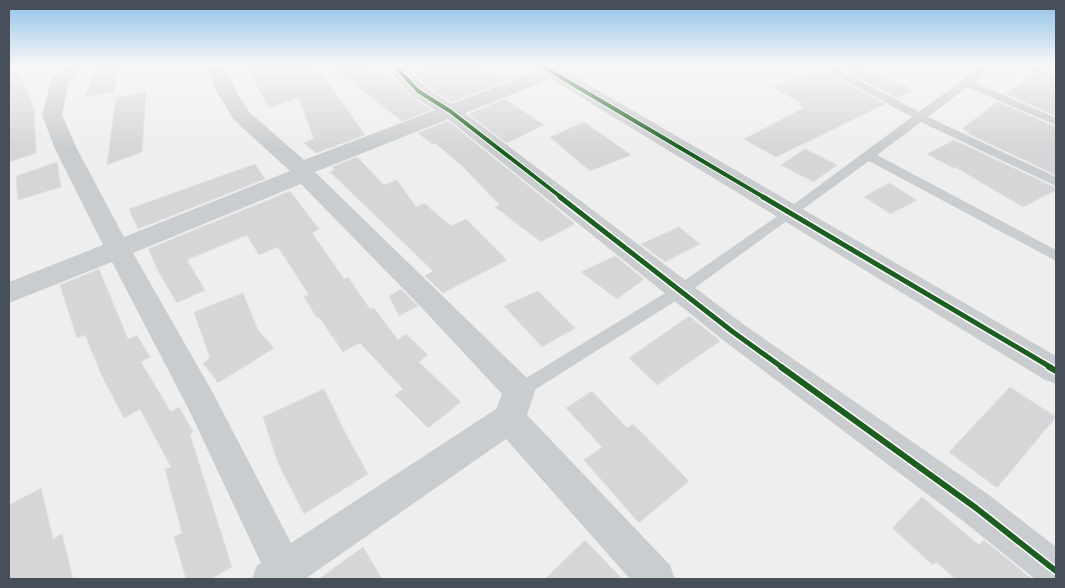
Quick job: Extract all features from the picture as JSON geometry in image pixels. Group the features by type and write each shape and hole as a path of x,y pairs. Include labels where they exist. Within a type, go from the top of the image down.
{"street":[{"path":"57,93 52,115 66,149 202,403 282,576 514,405"},
{"path":"227,93 241,116 302,171 432,300 514,405 656,579"},
{"path":"422,93 450,112 733,332 976,508 1056,571"},
{"path":"9,293 492,93"},
{"path":"588,93 1056,372"}],"lane":[{"path":"876,93 920,117 1056,182"},
{"path":"514,405 791,213 953,93"},
{"path":"991,93 1056,122"},
{"path":"868,155 1056,256"}],"building":[{"path":"9,93 28,93 34,109 36,153 9,162"},
{"path":"86,93 103,93 85,96"},
{"path":"146,93 142,152 107,165 116,98"},
{"path":"261,93 336,93 365,135 316,153 304,143 314,139 299,98 269,108"},
{"path":"366,93 408,93 431,110 402,121"},
{"path":"438,93 474,93 452,102"},
{"path":"784,93 865,93 885,104 776,157 744,139 804,108 799,105 802,104"},
{"path":"888,93 907,93 897,98"},
{"path":"1056,93 1056,116 1006,94"},
{"path":"505,99 544,125 507,143 469,114"},
{"path":"997,102 1056,127 1056,175 962,129"},
{"path":"448,121 575,224 541,242 495,207 500,205 461,165 435,143 432,144 418,133"},
{"path":"584,122 631,155 590,171 550,137"},
{"path":"954,140 1056,188 1056,190 1023,207 955,167 953,168 927,154"},
{"path":"805,149 837,165 813,182 781,165"},
{"path":"357,157 384,185 397,180 416,207 424,203 451,226 466,219 507,260 443,293 425,276 433,271 330,172 335,170 332,167"},
{"path":"57,162 61,187 18,200 16,176"},
{"path":"255,164 265,179 138,229 129,209"},
{"path":"889,183 917,200 891,214 864,197"},
{"path":"290,191 319,229 312,233 344,279 348,277 370,309 374,308 398,340 406,334 428,355 419,362 461,402 428,428 395,395 403,389 360,343 343,352 319,317 317,318 304,297 309,295 278,247 259,255 247,235 187,260 205,290 177,303 158,271 148,249"},
{"path":"679,227 700,244 665,262 641,244"},
{"path":"615,256 644,279 617,299 581,272"},
{"path":"99,269 128,339 137,335 150,357 141,362 171,412 179,407 193,432 190,435 232,567 211,579 186,579 174,537 182,533 165,469 171,467 140,409 124,418 102,376 85,335 77,338 60,285"},
{"path":"401,289 418,306 399,316 389,296"},
{"path":"538,291 575,328 542,347 504,306"},
{"path":"243,293 258,330 274,348 218,383 203,363 210,358 194,312"},
{"path":"689,316 720,341 657,385 629,358"},
{"path":"1010,387 1056,417 997,488 949,452"},
{"path":"324,389 368,474 304,514 278,463 263,417"},
{"path":"592,391 627,428 633,424 689,481 639,523 584,460 602,447 566,408"},
{"path":"41,488 53,539 62,534 73,579 9,579 9,505"},
{"path":"922,497 979,545 984,540 1032,579 955,579 936,562 933,565 892,528"},
{"path":"585,540 622,579 545,579"},
{"path":"363,547 382,579 319,579"}],"cycle path":[{"path":"422,93 450,111 733,332 976,508 1056,571"},
{"path":"588,93 1056,371"}]}
